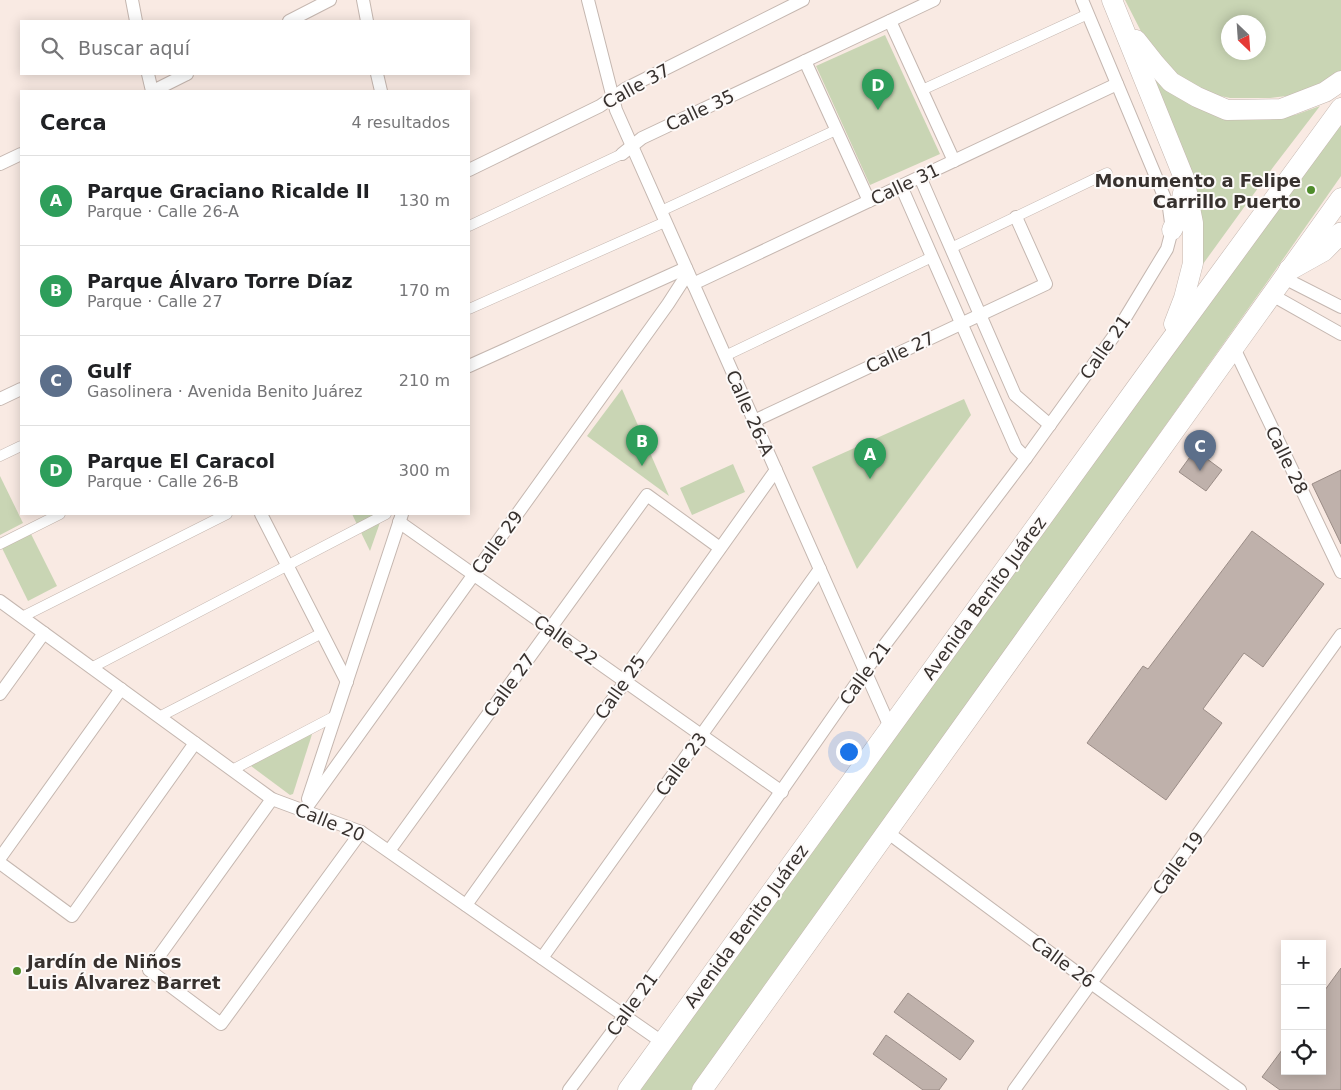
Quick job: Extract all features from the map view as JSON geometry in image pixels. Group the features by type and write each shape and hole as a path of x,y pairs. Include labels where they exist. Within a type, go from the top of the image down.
{"highway":[{"path":"1286,274 1324,252 1341,233"}],"main road":[{"path":"1114,5 1142,48 1171,82 1227,110 1280,109 1325,92 1341,81"},
{"path":"1114,5 1184,178 1193,223 1193,263 1184,298 1163,351"},
{"name":"Avenida Benito Juárez","path":"628,1090 1341,108"},
{"path":"1172,230 1179,216 1184,178"},
{"path":"702,1090 1341,198"}],"street":[{"path":"132,0 136,20"},
{"path":"291,20 330,0"},
{"path":"363,0 367,20"},
{"name":"Calle 26-A","path":"588,0 627,150 663,216 890,727"},
{"name":"Calle 37","path":"470,170 600,106 625,89 803,0"},
{"name":"Calle 35","path":"470,226 627,150 642,138 934,0"},
{"path":"1082,0 1169,208 1172,230"},
{"path":"922,90 1088,14"},
{"path":"890,20 954,161"},
{"path":"805,61 869,201"},
{"path":"148,75 152,90"},
{"path":"154,90 185,75"},
{"path":"377,75 381,90"},
{"name":"Calle 31","path":"470,366 869,201 1117,84"},
{"path":"470,309 836,130"},
{"path":"0,164 20,154"},
{"path":"951,248 1107,173"},
{"path":"920,177 1015,395 1050,425"},
{"path":"901,186 1016,448 1026,458"},
{"name":"Calle 27","path":"754,421 1046,284 1016,217"},
{"name":"Calle 21","path":"569,1090 624,1016 865,671 1026,458 1116,333 1163,258 1172,230"},
{"path":"725,356 932,257"},
{"path":"1286,274 1341,307"},
{"name":"Calle 29","path":"304,811 689,275"},
{"path":"1272,295 1341,334"},
{"name":"Calle 28","path":"1234,348 1341,572"},
{"path":"0,399 20,389"},
{"path":"0,456 20,446"},
{"name":"Calle 25","path":"466,905 776,470"},
{"name":"Calle 27","path":"389,851 647,495 720,548"},
{"path":"0,544 58,515"},
{"path":"22,617 225,515"},
{"path":"262,515 347,682"},
{"path":"91,668 384,515"},
{"path":"304,811 400,518"},
{"name":"Calle 22","path":"400,518 474,575 782,792"},
{"name":"Calle 23","path":"542,958 820,569"},
{"name":"Calle 20","path":"0,601 272,798 361,832 662,1042"},
{"path":"0,694 44,633"},
{"path":"159,717 322,633"},
{"name":"Calle 19","path":"1014,1090 1341,635"},
{"path":"0,858 121,689"},
{"path":"232,770 335,716"},
{"path":"0,864 72,916 195,743"},
{"path":"272,798 149,970 221,1024 361,832"},
{"name":"Calle 26","path":"887,832 1091,984 1240,1090"}],"green space":[{"path":"1125,0 1341,0 1341,72 1317,87 1294,95 1270,98 1230,98 1201,92 1185,85 1147,43"},
{"path":"885,35 940,154 870,185 816,66"},
{"path":"1143,63 1156,79 1275,117 1295,115 1320,106 1195,275 1199,262"},
{"path":"1341,117 1341,176 931,756 691,1090 639,1090"},
{"path":"622,389 669,496 587,436"},
{"path":"964,399 971,415 857,569 812,467"},
{"path":"733,464 745,492 692,515 680,488"},
{"path":"0,476 23,523 0,535"},
{"path":"352,515 383,515 370,551"},
{"path":"30,532 57,586 28,601 1,546"},
{"path":"314,728 293,794 290,795 247,763"}],"building":[{"path":"1195,450 1222,470 1206,491 1179,472"},
{"path":"1341,470 1341,544 1312,484"},
{"path":"1252,531 1324,584 1263,667 1244,653 1203,709 1222,723 1166,800 1087,743 1143,666 1148,669"},
{"path":"1341,968 1341,1090 1280,1090 1262,1077 1281,1051 1281,1075 1326,1075 1326,989"},
{"path":"908,993 974,1041 960,1060 894,1012"},
{"path":"886,1035 947,1079 939,1090 923,1090 873,1054"}],"place":[{"name":"Parque El Caracol","path":"878,110"},
{"name":"Monumento a Felipe Carrillo Puerto","path":"1311,190"},
{"name":"Parque Álvaro Torre Díaz","path":"642,466"},
{"name":"Gulf","path":"1200,471"},
{"name":"Parque Graciano Ricalde II","path":"870,479"},
{"name":"Jardín de Niños Luis Álvarez Barret","path":"17,971"}]}
